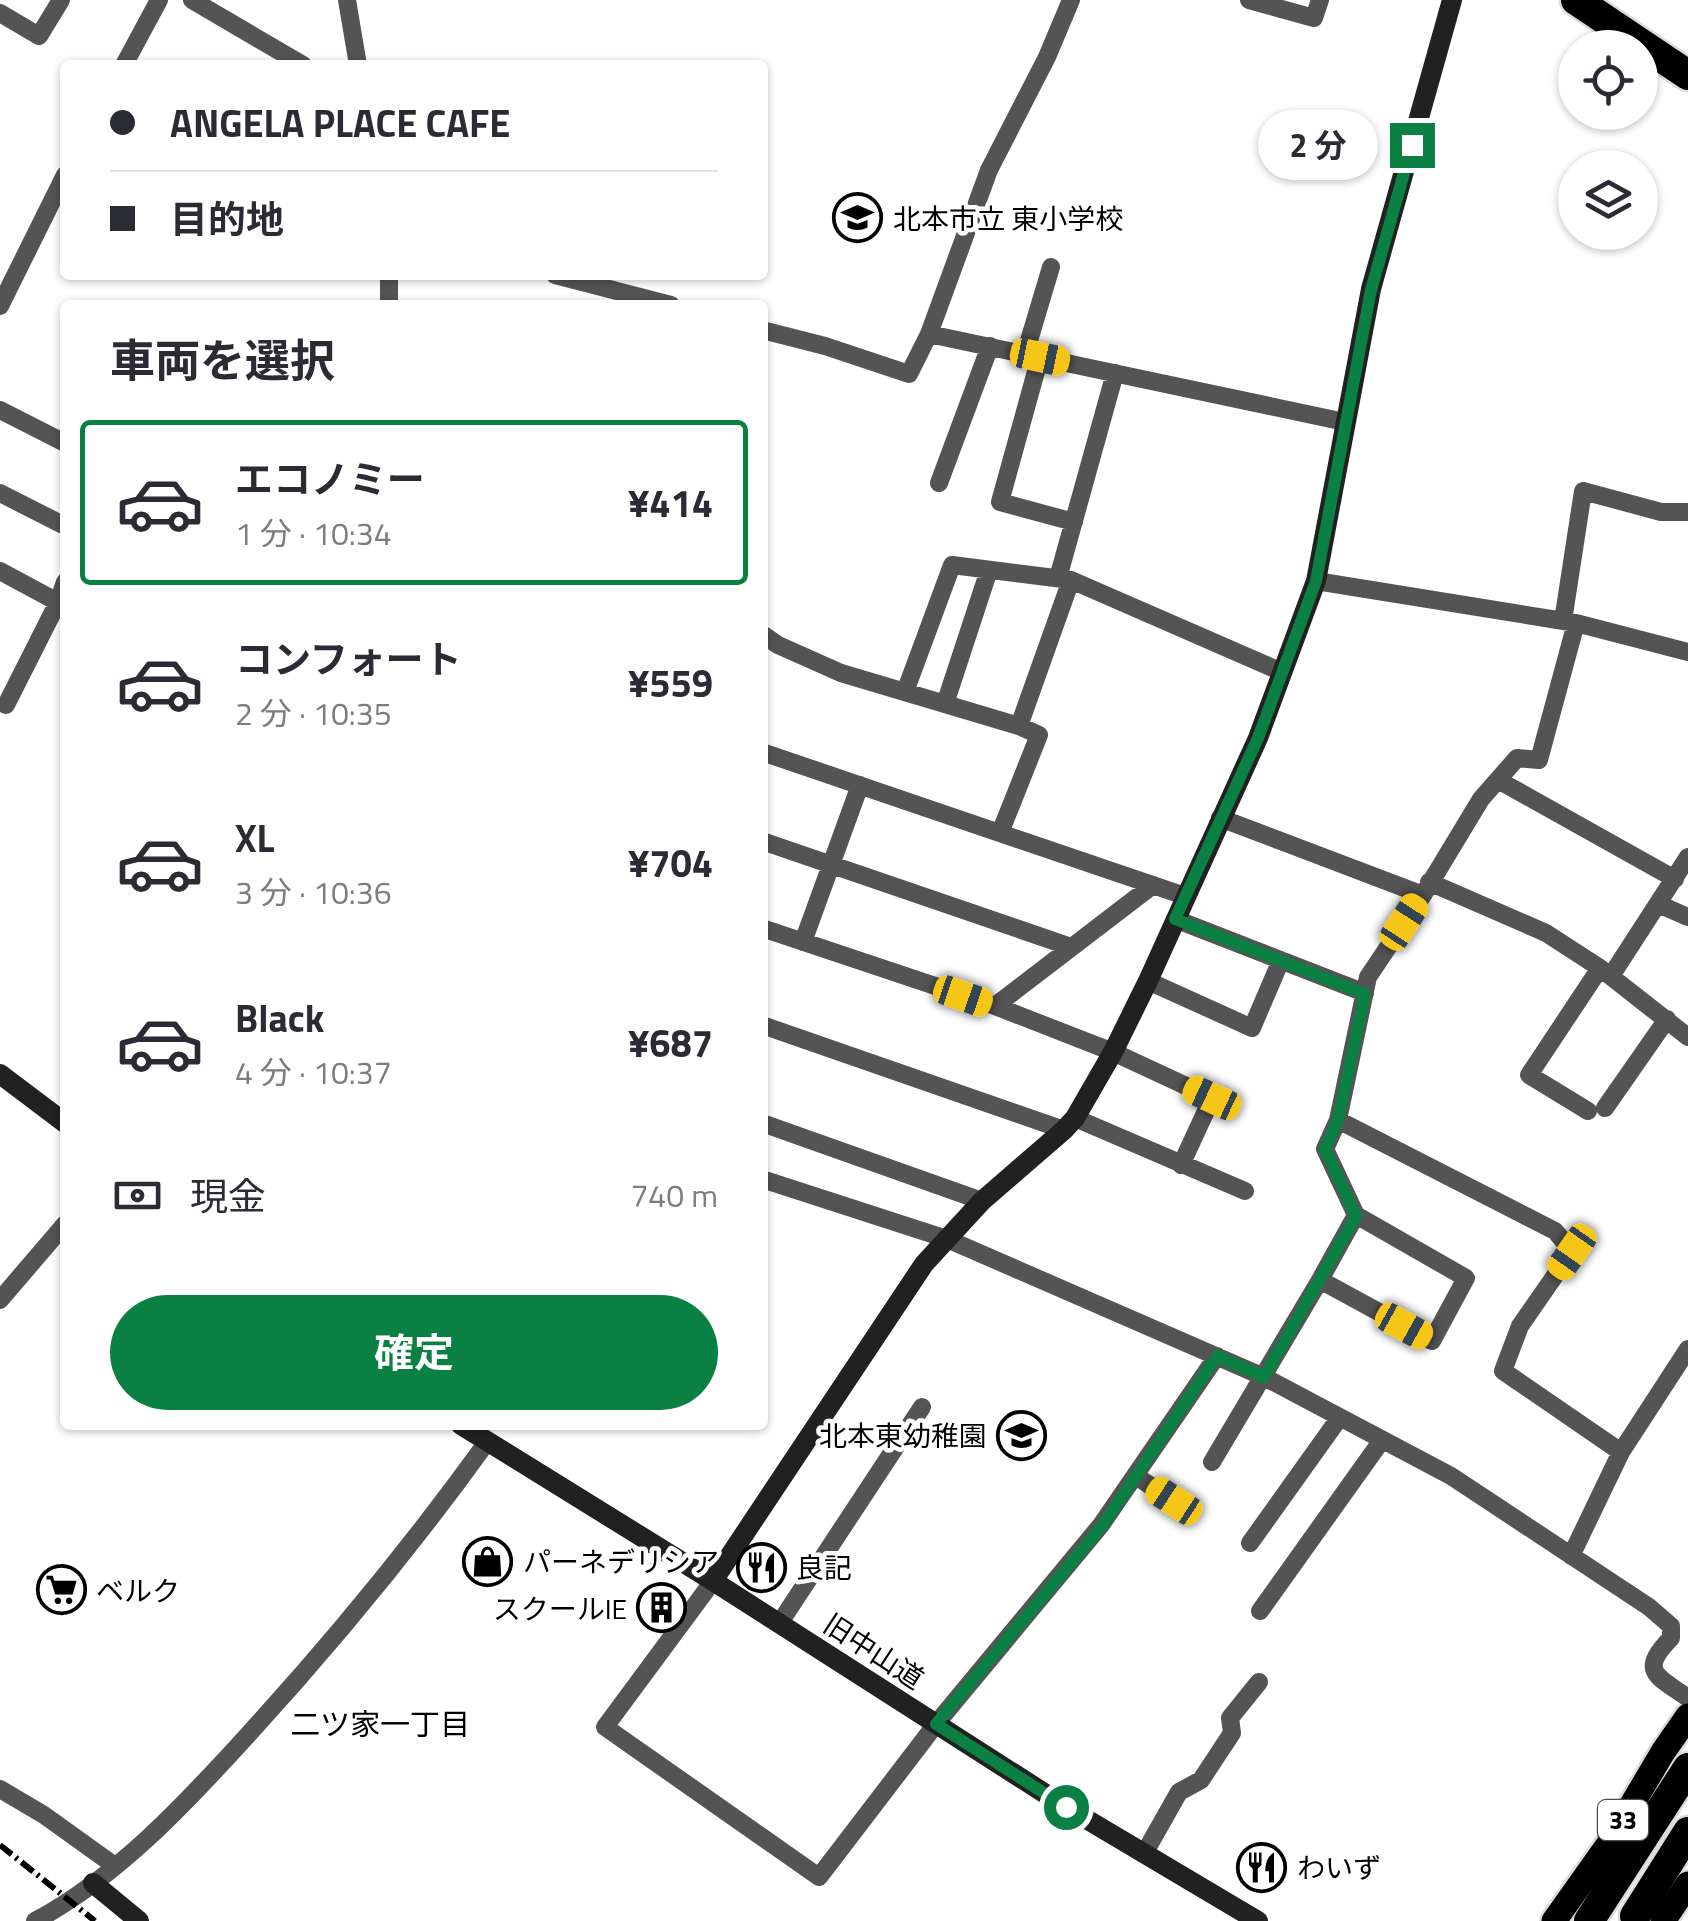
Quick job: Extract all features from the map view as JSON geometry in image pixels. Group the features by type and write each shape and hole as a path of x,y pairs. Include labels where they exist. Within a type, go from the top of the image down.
{"highway":[{"path":"1576,0 1688,75"},
{"path":"1613,0 1688,50"},
{"path":"1589,1921 1688,1768"},
{"path":"1648,1919 1688,1832"}],"main road":[{"name":"33","path":"1554,1921 1608,1845 1688,1716"},
{"path":"1648,1919 1684,1890"}],"street":[{"path":"0,13 39,36 61,0"},
{"path":"127,60 158,0"},
{"path":"192,0 295,60"},
{"path":"346,0 357,60"},
{"path":"768,332 909,374 930,334 989,170 1047,57 1071,0"},
{"path":"1249,0 1314,18 1320,0"},
{"path":"1217,1356 1102,1526 936,1724 819,1877 605,1728 713,1582 924,1264 982,1202 1070,1124 1113,1052 1148,981 1258,738 1316,581 1371,290 1452,0"},
{"path":"0,306 60,185"},
{"path":"1052,266 1000,502 1074,522"},
{"path":"574,280 652,300"},
{"path":"930,334 1345,422"},
{"path":"939,483 990,346"},
{"path":"1019,726 1064,579 1074,522 1116,373"},
{"path":"0,410 60,440"},
{"path":"1320,1280 1432,1341 1466,1278 1356,1216 1325,1149 1338,1120 1368,976 1481,799 1517,758 1539,760 1569,622 1583,491 1661,512 1688,512"},
{"path":"0,493 60,523"},
{"path":"905,692 952,565 1064,579 1282,672"},
{"path":"945,704 990,570"},
{"path":"0,572 60,603"},
{"path":"1316,581 1569,622 1688,650"},
{"path":"6,705 60,608"},
{"path":"768,638 841,673 1039,735 1000,833"},
{"path":"768,754 1186,896"},
{"path":"1498,780 1675,878"},
{"path":"804,942 860,785"},
{"path":"1220,818 1546,933 1606,972 1688,1037"},
{"path":"768,842 1071,947"},
{"path":"1666,1020 1597,1110 1529,1075 1658,904 1688,856"},
{"path":"995,1006 1153,885"},
{"path":"1658,904 1688,918"},
{"path":"1175,919 1365,994"},
{"path":"768,930 995,1006 1113,1052 1212,1098 1181,1165"},
{"path":"1148,981 1252,1028 1281,960"},
{"path":"768,1027 1070,1124 1246,1191"},
{"path":"0,1074 60,1119"},
{"path":"1338,1120 1555,1232 1572,1252 1520,1326 1503,1371 1621,1452"},
{"path":"768,1125 982,1202"},
{"path":"768,1180 947,1240 1217,1356 1451,1476 1650,1607 1671,1626 1671,1638 1658,1652 1653,1665 1656,1675 1688,1698"},
{"path":"1212,1462 1356,1216"},
{"path":"0,1300 60,1230"},
{"path":"1571,1556 1621,1452 1688,1349"},
{"path":"779,1624 922,1406"},
{"path":"1250,1543 1340,1417"},
{"name":"旧中山道","path":"469,1430 1247,1918"},
{"path":"1260,1611 1382,1440"},
{"path":"35,1921 66,1905 116,1866 191,1796 308,1669 431,1520 487,1442"},
{"path":"1136,1476 1174,1501"},
{"path":"1144,1854 1179,1792 1201,1780 1232,1733 1230,1718 1259,1682"},
{"path":"0,1789 116,1866"},
{"path":"92,1883 140,1921"}],"railway":[{"path":"0,1845 95,1921"}],"place":[{"name":"北本市立 東小学校","path":"858,218"},
{"name":"北本東幼稚園","path":"1022,1435"},
{"name":"パーネデリシア","path":"488,1561"},
{"name":"良記","path":"761,1567"},
{"name":"ベルク","path":"61,1590"},
{"name":"スクールIE","path":"662,1608"},
{"name":"わいず","path":"1262,1867"}],"district":[{"name":"二ツ家一丁目","path":"380,1724"}],"route":[{"path":"1066,1807 936,1724 1102,1526 1217,1356 1264,1377 1356,1216 1325,1149 1338,1120 1365,994 1175,919 1258,738 1316,581 1371,290 1412,145"}]}
